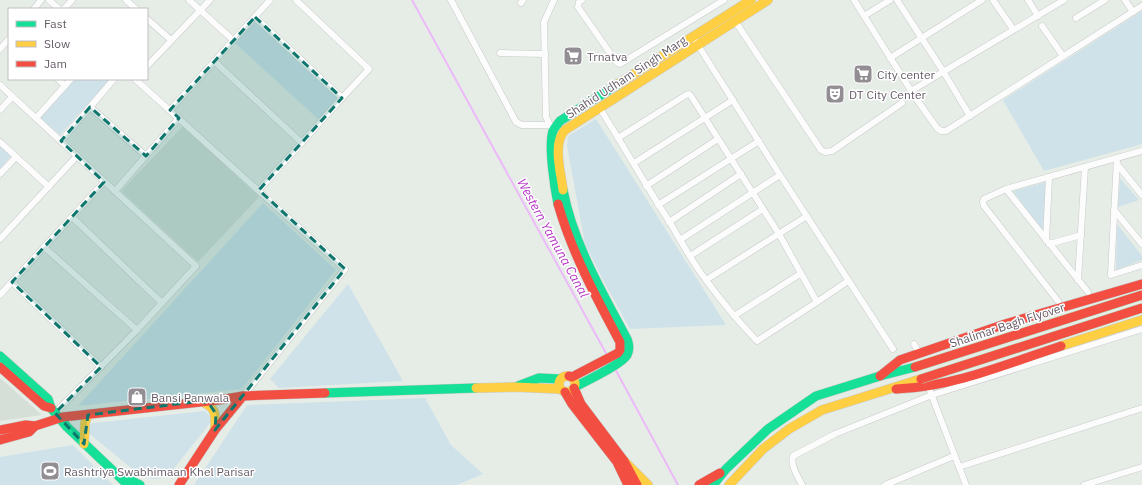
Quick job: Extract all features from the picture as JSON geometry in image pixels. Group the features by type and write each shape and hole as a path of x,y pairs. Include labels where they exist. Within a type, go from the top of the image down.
{"street":[{"path":"35,8 41,0"},
{"path":"50,0 58,8"},
{"path":"65,8 72,0"},
{"path":"126,0 135,8"},
{"path":"189,0 233,40"},
{"path":"148,65 210,0"},
{"path":"170,110 270,0"},
{"path":"259,190 369,69 296,0"},
{"path":"451,0 516,122 522,125 551,128"},
{"path":"554,0 544,22 546,117 551,128 559,138 559,161 567,207 596,281 628,339 629,352 600,362 572,377 562,377 567,387 572,404 617,462 628,485"},
{"path":"582,0 579,2 578,7 617,63 620,64 657,43 724,0"},
{"name":"Shahid Udham Singh Marg","path":"559,138 562,133 579,120 696,41 751,0"},
{"name":"Shahid Udham Singh Marg","path":"551,128 560,121 696,41 735,21 768,0"},
{"path":"854,0 911,91 937,128 941,131 946,131 1142,6"},
{"path":"864,16 890,0"},
{"path":"897,0 970,116"},
{"path":"890,58 982,0"},
{"path":"993,0 1013,29"},
{"path":"1028,0 1038,16"},
{"path":"911,91 1064,0"},
{"path":"1076,18 1105,0"},
{"path":"1125,0 1133,12"},
{"path":"255,17 342,98"},
{"path":"148,20 171,40"},
{"path":"735,21 821,150 825,152 832,151 902,103"},
{"path":"1042,26 1063,56"},
{"path":"0,49 8,40"},
{"path":"696,41 758,141 893,349"},
{"path":"500,53 545,54"},
{"path":"214,61 302,142"},
{"path":"59,80 65,86"},
{"path":"36,118 70,80"},
{"path":"61,141 113,80"},
{"path":"137,80 345,269 230,414 215,430 179,485"},
{"path":"0,440 29,432 35,426 56,413 137,330 196,266 1,87"},
{"path":"618,138 686,95 688,94 691,96 779,234 817,302"},
{"path":"0,110 12,97"},
{"path":"634,164 733,100"},
{"path":"90,107 146,156"},
{"path":"599,107 646,186 706,280 734,316 757,341 848,281"},
{"path":"115,191 179,118"},
{"path":"551,128 552,164 561,214 569,238 589,285 620,342 621,356"},
{"path":"646,186 718,139"},
{"path":"658,205 758,141"},
{"path":"0,142 49,186"},
{"path":"1058,301 984,206 984,199 1006,189 1085,167 1117,161 1142,151"},
{"path":"1,236 77,156"},
{"path":"0,174 16,157"},
{"path":"1117,161 1142,195"},
{"path":"1117,161 1111,275 1142,265"},
{"path":"1078,280 1085,167"},
{"path":"669,222 741,174"},
{"path":"680,240 780,175"},
{"path":"1048,242 1049,177"},
{"path":"0,295 104,182"},
{"path":"1006,189 1088,292"},
{"path":"690,256 763,209"},
{"path":"1114,210 1142,244"},
{"path":"706,280 807,216"},
{"path":"72,217 162,303"},
{"path":"1048,242 1081,235"},
{"path":"44,247 137,330"},
{"path":"734,316 800,274"},
{"path":"12,282 101,367"},
{"path":"880,376 900,360 919,353 1005,324 1142,284"},
{"name":"Shalimar Bagh Flyover","path":"726,469 768,429 816,396 880,376 915,367 1142,295"},
{"name":"Shalimar Bagh Flyover","path":"732,483 763,449 789,430 822,410 1142,308"},
{"path":"802,485 792,466 791,461 793,456 835,434 951,382 1142,320"},
{"path":"889,389 920,388 930,391 1142,329"},
{"path":"914,344 919,353"},
{"path":"0,356 48,399 56,413 84,444 128,485"},
{"path":"0,367 44,406 56,413 88,415 243,396 515,387 567,387 603,372 621,356"},
{"path":"567,387 624,461 637,485"},
{"path":"930,391 966,485"},
{"path":"201,401 210,405 216,414 215,430"},
{"path":"959,467 1142,408"},
{"path":"84,444 85,423 88,415"},
{"path":"0,430 26,425 35,426"},
{"path":"885,485 954,456"},
{"path":"624,461 648,485"},
{"path":"1084,485 1142,467"},
{"path":"700,485 726,469"},
{"path":"714,485 726,469"},
{"path":"116,473 140,485"},
{"path":"173,485 187,474"}],"highlighted area":[{"path":"255,17 342,98 259,190 345,269 215,430 216,414 210,405 201,401 88,415 84,444 55,413 101,367 12,282 104,182 61,141 90,107 146,156 179,118 170,110"}],"shaded area":[{"path":"1142,11 1142,144 1044,171 1003,100"},
{"path":"255,22 339,98 319,120 235,43"},
{"path":"74,80 109,80 60,135 40,118"},
{"path":"596,119 726,325 630,329 585,244 567,146 568,136"},
{"path":"183,126 259,197 198,262 121,191"},
{"path":"0,146 11,156 0,169"},
{"path":"1120,178 1139,200 1118,207"},
{"path":"1046,182 1043,232 1013,191"},
{"path":"263,203 336,270 242,389 78,406"},
{"path":"1117,224 1142,256 1142,260 1116,270"},
{"path":"348,284 403,381 279,388 270,379"},
{"path":"0,378 42,415 0,421"},
{"path":"425,398 451,445 483,474 457,485 194,485 247,405"},
{"path":"205,411 211,417 211,422 168,476 158,479 151,479 141,476 86,431 87,425 93,423"},
{"name":"Rashtriya Swabhimaan Khel Parisar","path":"73,445 113,485 0,485 0,457"}],"waterway":[{"name":"Western Yamuna Canal","path":"412,0 607,355"},
{"name":"Western Yamuna Canal","path":"614,367 678,485"}],"traffic: fast":[{"path":"558,204 551,147 554,130 560,121 618,84"},
{"path":"563,190 581,248 598,285 627,339 629,347 629,351 624,359 575,387"},
{"path":"0,356 48,399 51,408 67,427 128,485"},
{"path":"713,485 726,469 768,429 816,396 880,376 915,367"},
{"path":"518,386 539,378 560,379"},
{"path":"325,393 476,388"},
{"path":"124,477 140,485"}],"traffic: slow":[{"path":"618,84 751,0"},
{"path":"563,190 558,150 561,136 565,130 768,0"},
{"path":"1061,346 1142,320"},
{"path":"564,376 570,376 575,381 575,384 573,390 570,392 564,392 559,387 559,381 564,376"},
{"path":"729,485 763,449 789,429 822,410 921,379"},
{"path":"476,388 515,387 560,389"},
{"path":"201,401 210,406 214,412 215,429"},
{"path":"84,444 85,423 88,415"},
{"path":"624,461 648,485"}],"traffic: jam":[{"path":"558,204 577,257 620,342 620,350 618,353 572,377 569,376"},
{"path":"880,376 900,360 1005,324 1142,284"},
{"path":"915,367 1142,295"},
{"path":"921,379 1142,308"},
{"path":"896,389 938,384 980,374 1061,346"},
{"path":"0,367 44,406 51,408"},
{"path":"574,388 581,404 624,461 637,485"},
{"path":"565,392 572,404 617,462 628,485"},
{"path":"0,430 26,425 35,426 63,417 243,396 325,393"},
{"path":"179,485 215,430 243,396"},
{"path":"0,440 29,432 35,426"},
{"path":"699,485 720,473"}],"place":[{"name":"Trnatva","path":"573,56"},
{"name":"City center","path":"863,74"},
{"name":"DT City Center","path":"835,94"},
{"name":"Bansi Panwala","path":"137,397"},
{"name":"Rashtriya Swabhimaan Khel Parisar","path":"50,471"}]}
